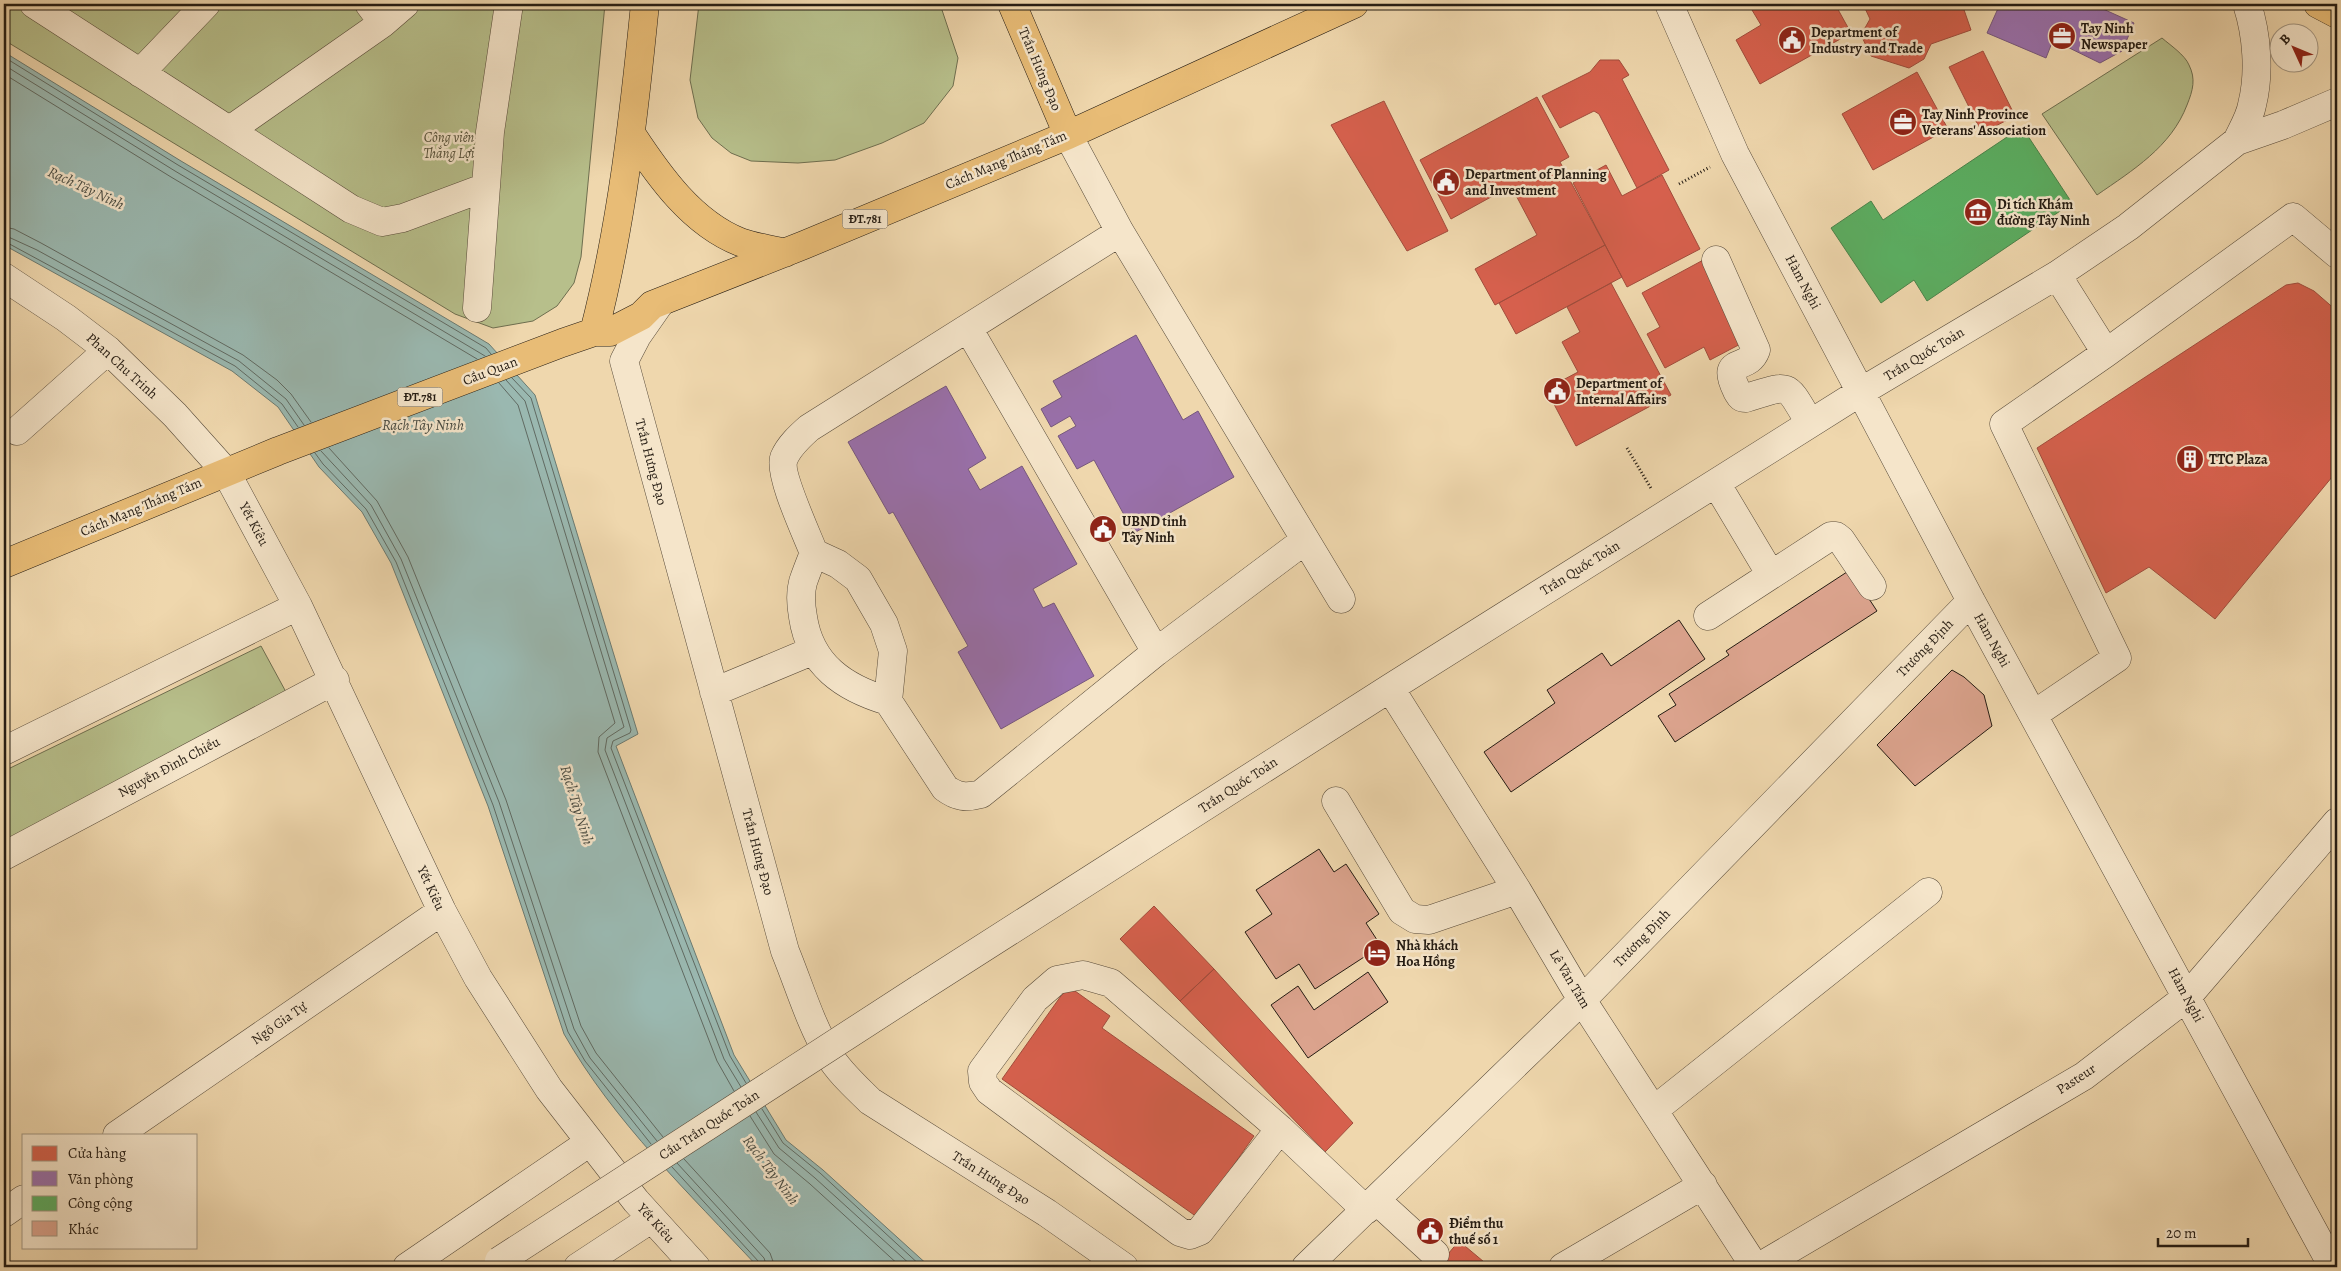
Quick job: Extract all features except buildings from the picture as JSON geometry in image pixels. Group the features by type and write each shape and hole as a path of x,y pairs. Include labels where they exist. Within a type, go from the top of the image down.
{"main road":[{"path":"581,337 607,278 632,135 646,4"},
{"name":"Trần Hưng Đạo","path":"1012,4 1068,135"},
{"name":"Cách Mạng Tháng Tám","path":"581,337 603,318 635,303 657,303 784,253 1068,135 1354,4"},
{"path":"2318,4 2337,14"},
{"path":"632,135 656,170 683,202 705,221 739,242 784,253"},
{"name":"Cầu Quan","path":"278,451 581,337"},
{"name":"Cách Mạng Tháng Tám","path":"4,564 278,451"}],"street":[{"path":"34,4 352,209 382,222 403,218 486,187"},
{"path":"140,73 206,4"},
{"path":"230,130 376,14 405,4"},
{"path":"477,308 490,132 509,4"},
{"name":"Hàm Nghi","path":"1669,4 1735,154 1862,391 1971,601 2333,1267"},
{"name":"Trần Quốc Toản","path":"2237,141 2252,106 2256,80 2256,49 2247,4"},
{"name":"Trần Quốc Toản","path":"919,989 1390,688 1810,423 2057,275 2128,227 2237,141 2283,125 2337,102"},
{"path":"1068,135 1120,232 1304,541 1341,598"},
{"path":"2033,715 2118,658 2004,424 2106,353 2293,217 2337,254"},
{"path":"888,701 874,697 834,674 823,665 812,651 805,630 801,606 803,584 814,553 784,474 783,459 790,448 809,428 1120,232"},
{"path":"1716,260 1756,350 1750,358 1734,366 1730,371 1730,376 1739,395 1746,398 1786,388 1810,423"},
{"path":"2057,275 2106,353"},
{"name":"Phan Chu Trinh","path":"4,277 66,318 108,350 175,415 226,472"},
{"path":"581,337 624,361 636,336 657,303"},
{"path":"968,328 1156,652"},
{"path":"17,431 108,350"},
{"name":"Trần Hưng Đạo","path":"624,361 785,951 817,1030 830,1056 851,1082 870,1101 1047,1213 1124,1267"},
{"name":"Yết Kiêu","path":"226,472 298,606 335,680 442,911 483,986 549,1089 651,1219 696,1267"},
{"path":"1716,482 1772,574"},
{"path":"1708,616 1831,536 1836,536 1872,586"},
{"path":"814,553 838,564 858,579 884,624 893,651 888,701 945,788 954,795 971,797 981,794 1156,652 1304,541"},
{"name":"Trương Định","path":"1306,1267 1582,1000 1971,601"},
{"path":"4,751 298,606"},
{"path":"714,692 812,651"},
{"name":"Nguyễn Đình Chiểu","path":"4,856 335,680"},
{"name":"Lê Văn Tám","path":"1390,688 1517,890 1582,1000 1757,1267"},
{"path":"1336,801 1402,911 1415,919 1429,920 1517,890"},
{"name":"Pasteur","path":"1757,1267 2084,1076 2187,997 2337,822"},
{"path":"1654,1110 1928,892"},
{"name":"Ngô Gia Tự","path":"118,1134 442,911"},
{"path":"1280,1129 1200,1231 1190,1234 1180,1232 989,1091 983,1082 982,1071 1045,989 1057,980 1083,975 1111,983 1280,1129 1371,1205 1435,1254"},
{"name":"Cầu Trần Quốc Toản","path":"495,1264 919,989"},
{"path":"407,1267 590,1142"},
{"path":"1563,1267 1703,1185"},
{"path":"4,1213 22,1200"},
{"path":"578,1267 651,1219"}],"path":[{"path":"1679,184 1735,154"},
{"path":"1626,448 1666,514"}],"green space":[{"name":"Công viên Thắng Lợi","path":"4,4 605,4 581,257 574,283 557,306 533,321 493,328 455,314 4,40"},
{"path":"699,4 940,4 958,58 953,86 924,123 882,143 835,160 798,163 751,161 731,153 712,138 698,118 690,80"},
{"path":"2162,38 2187,61 2191,70 2193,85 2187,105 2171,133 2150,156 2097,195 2042,114"},
{"path":"261,646 286,692 4,843 4,771"}],"water":[{"name":"Rạch Tây Ninh","path":"4,52 181,161 489,344 535,395 638,734 616,746 734,1055 786,1140 823,1170 930,1267 758,1267 679,1184 629,1127 606,1097 564,1034 488,806 391,563 362,512 319,467 278,407 232,371 4,245"}],"place":[{"name":"Tay Ninh Newspaper","path":"2062,36"},
{"name":"Department of Industry and Trade","path":"1792,40"},
{"name":"Tay Ninh Province Veterans' Association","path":"1903,122"},
{"name":"Department of Planning and Investment","path":"1446,182"},
{"name":"Di tích Khám đường Tây Ninh","path":"1978,212"},
{"name":"Department of Internal Affairs","path":"1557,391"},
{"name":"TTC Plaza","path":"2190,459"},
{"name":"UBND tỉnh Tây Ninh","path":"1103,529"},
{"name":"Nhà khách Hoa Hồng","path":"1377,953"},
{"name":"Điểm thu thuế số 1","path":"1430,1231"}]}
